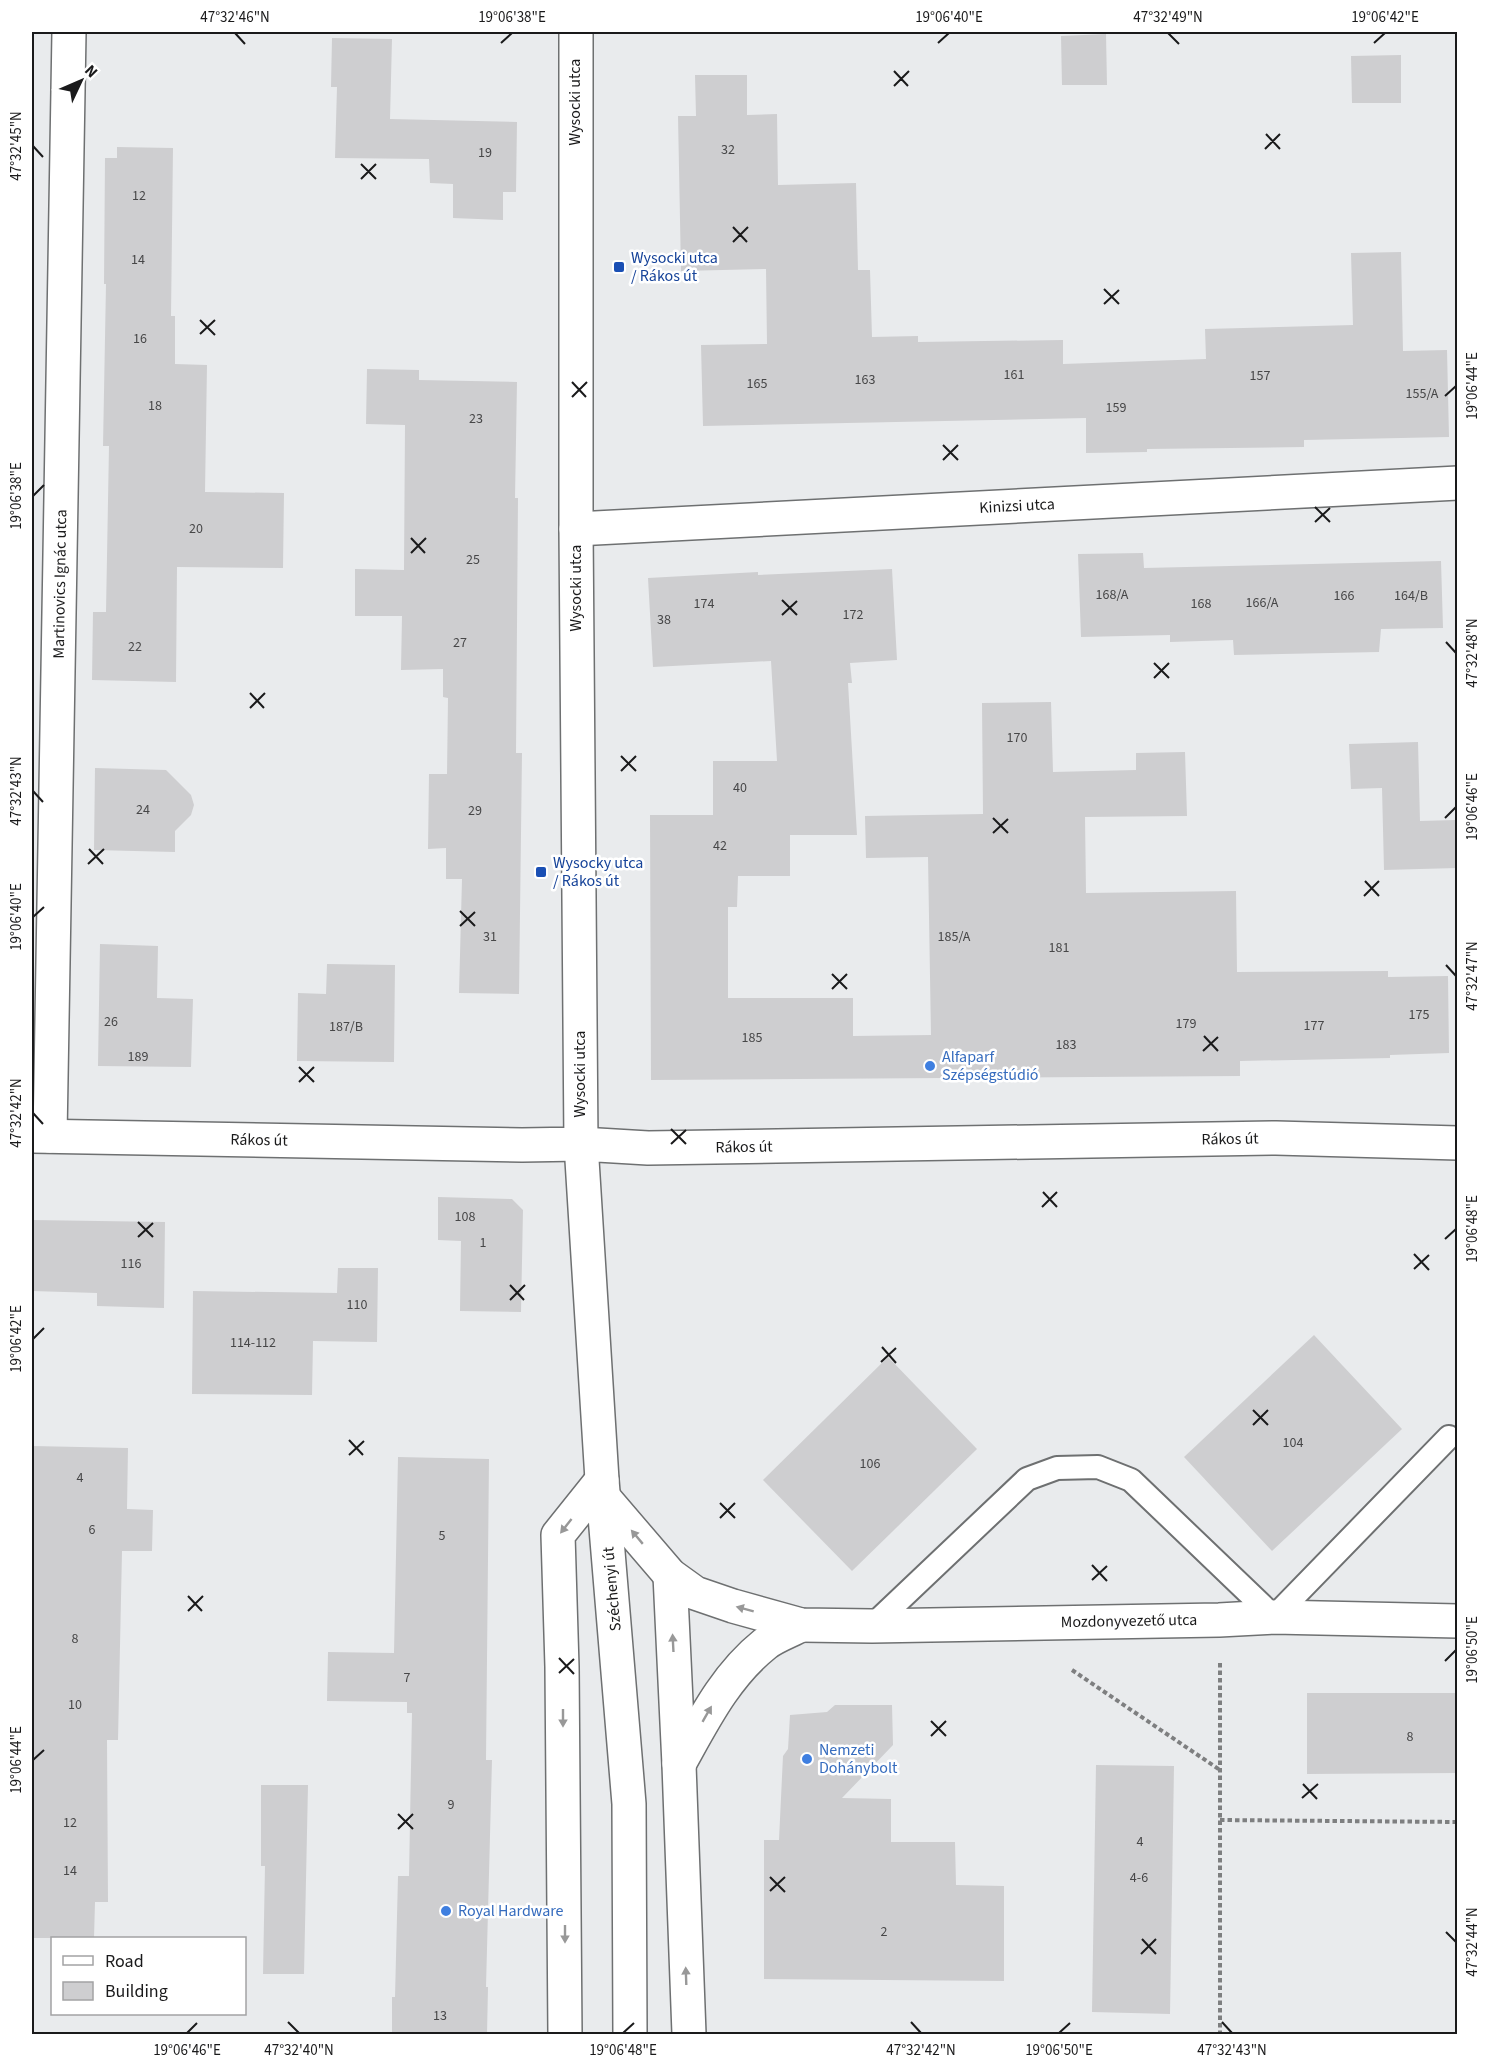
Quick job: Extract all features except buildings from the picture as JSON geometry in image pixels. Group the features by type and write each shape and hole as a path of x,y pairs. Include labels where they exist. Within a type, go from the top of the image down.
{"street":[{"name":"Martinovics Ignác utca","path":"40,1136 69,32"},
{"name":"Wysocki utca","path":"576,32 576,529 581,1144"},
{"name":"Kinizsi utca","path":"576,529 1458,483"},
{"name":"Rákos út","path":"40,1136 522,1145 581,1144 648,1148 1276,1138 1458,1143"},
{"name":"Széchenyi út","path":"581,1144 603,1489 629,1804 630,2034"},
{"name":"Mozdonyvezető utca","path":"603,1489 670,1575 695,1593 801,1625 872,1626 1274,1617 1458,1621"},
{"path":"565,2034 562,1667 558,1535 603,1489"},
{"path":"670,1575 688,2034"},
{"name":"Mozdonyvezető utca","path":"679,1765 710,1708 740,1668 766,1643 801,1625"}],"lane":[{"path":"872,1626 1027,1479 1058,1468 1098,1467 1131,1480 1274,1617 1449,1437"}],"path":[{"path":"1219,1620 1220,2034"},
{"path":"1072,1670 1220,1771"},
{"path":"1220,1820 1458,1822"}],"place":[{"name":"Wysocki utca / Rákos út","path":"619,267"},
{"name":"Wysocky utca / Rákos út","path":"541,872"},
{"name":"Alfaparf Szépségstúdió","path":"930,1066"},
{"name":"Nemzeti Dohánybolt","path":"807,1759"},
{"name":"Royal Hardware","path":"446,1911"}]}
